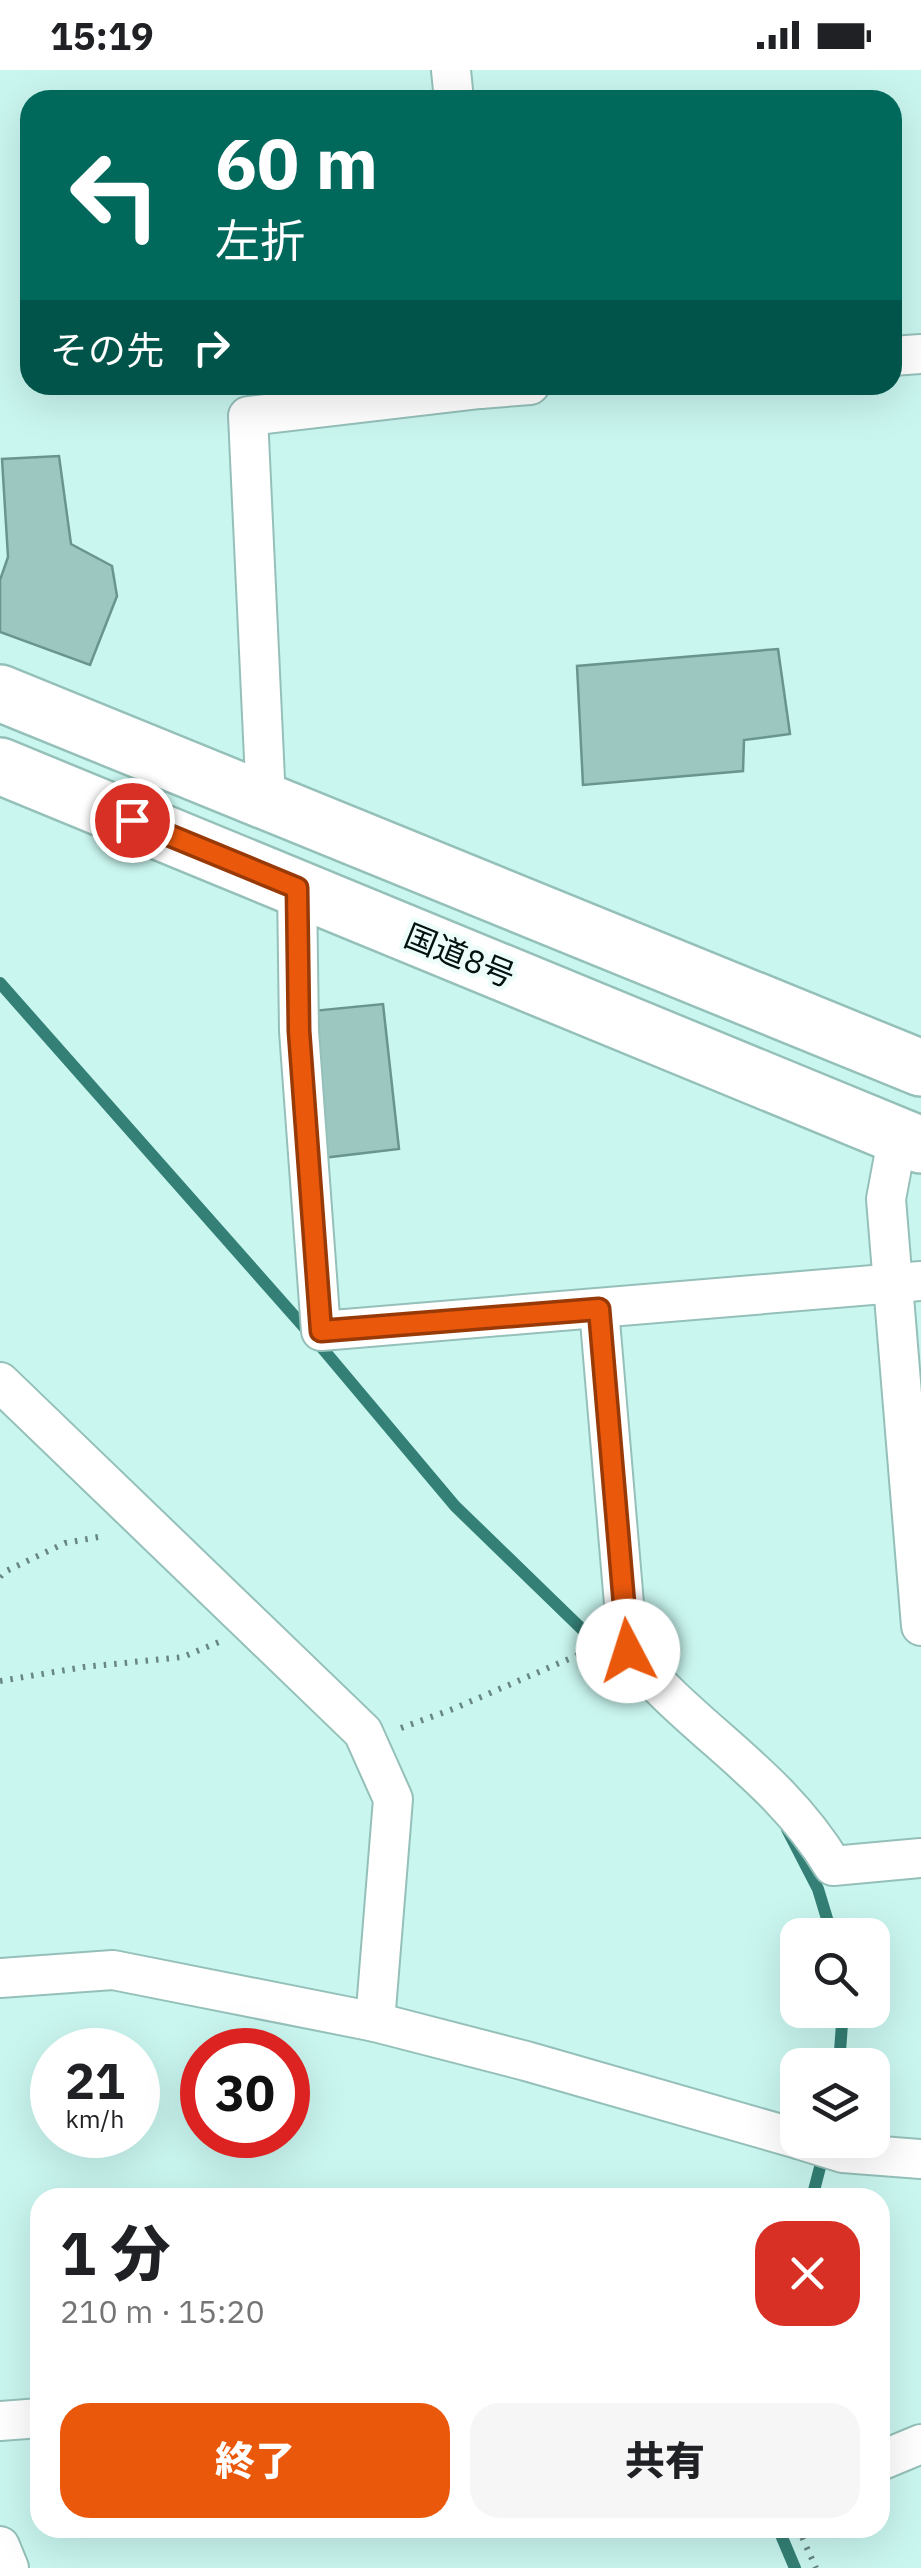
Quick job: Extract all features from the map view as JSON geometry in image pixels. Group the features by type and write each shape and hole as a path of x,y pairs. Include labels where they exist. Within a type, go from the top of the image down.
{"highway":[{"path":"0,693 921,1068"},
{"name":"国道8号","path":"0,766 909,1140"}],"street":[{"path":"266,801 248,416 416,395"},
{"path":"297,888 299,1031 321,1331 907,1281"},
{"path":"909,1140 886,1198 907,1281 921,1626"},
{"path":"599,1309 628,1651 654,1683 774,1787 816,1837 832,1866 921,1858"},
{"path":"0,1382 364,1732 393,1799 375,2022"},
{"path":"0,1978 113,1970 375,2022 780,2134"},
{"path":"890,2155 921,2159"},
{"path":"0,2420 30,2418"},
{"path":"890,2457 921,2444"},
{"path":"0,2546 9,2568"}],"path":[{"path":"0,1577 65,1543 151,1528"},
{"path":"0,1682 84,1667 183,1657 255,1628"},
{"path":"366,1740 453,1709 583,1651"},
{"path":"802,2538 816,2568"}],"building":[{"path":"59,456 71,544 112,566 117,596 90,665 0,632 0,580 8,557 2,459"},
{"path":"778,649 790,734 744,740 743,771 583,785 577,666"},
{"path":"383,1004 399,1149 322,1158 312,1011"}],"waterway":[{"path":"0,983 312,1336 455,1506 623,1669"},
{"path":"787,1829 818,1889 827,1918"},
{"path":"840,2048 842,2028"},
{"path":"815,2188 822,2158"},
{"path":"782,2538 795,2568"}],"route":[{"path":"132,820 297,888 299,1031 321,1331 599,1309 628,1651"}]}
